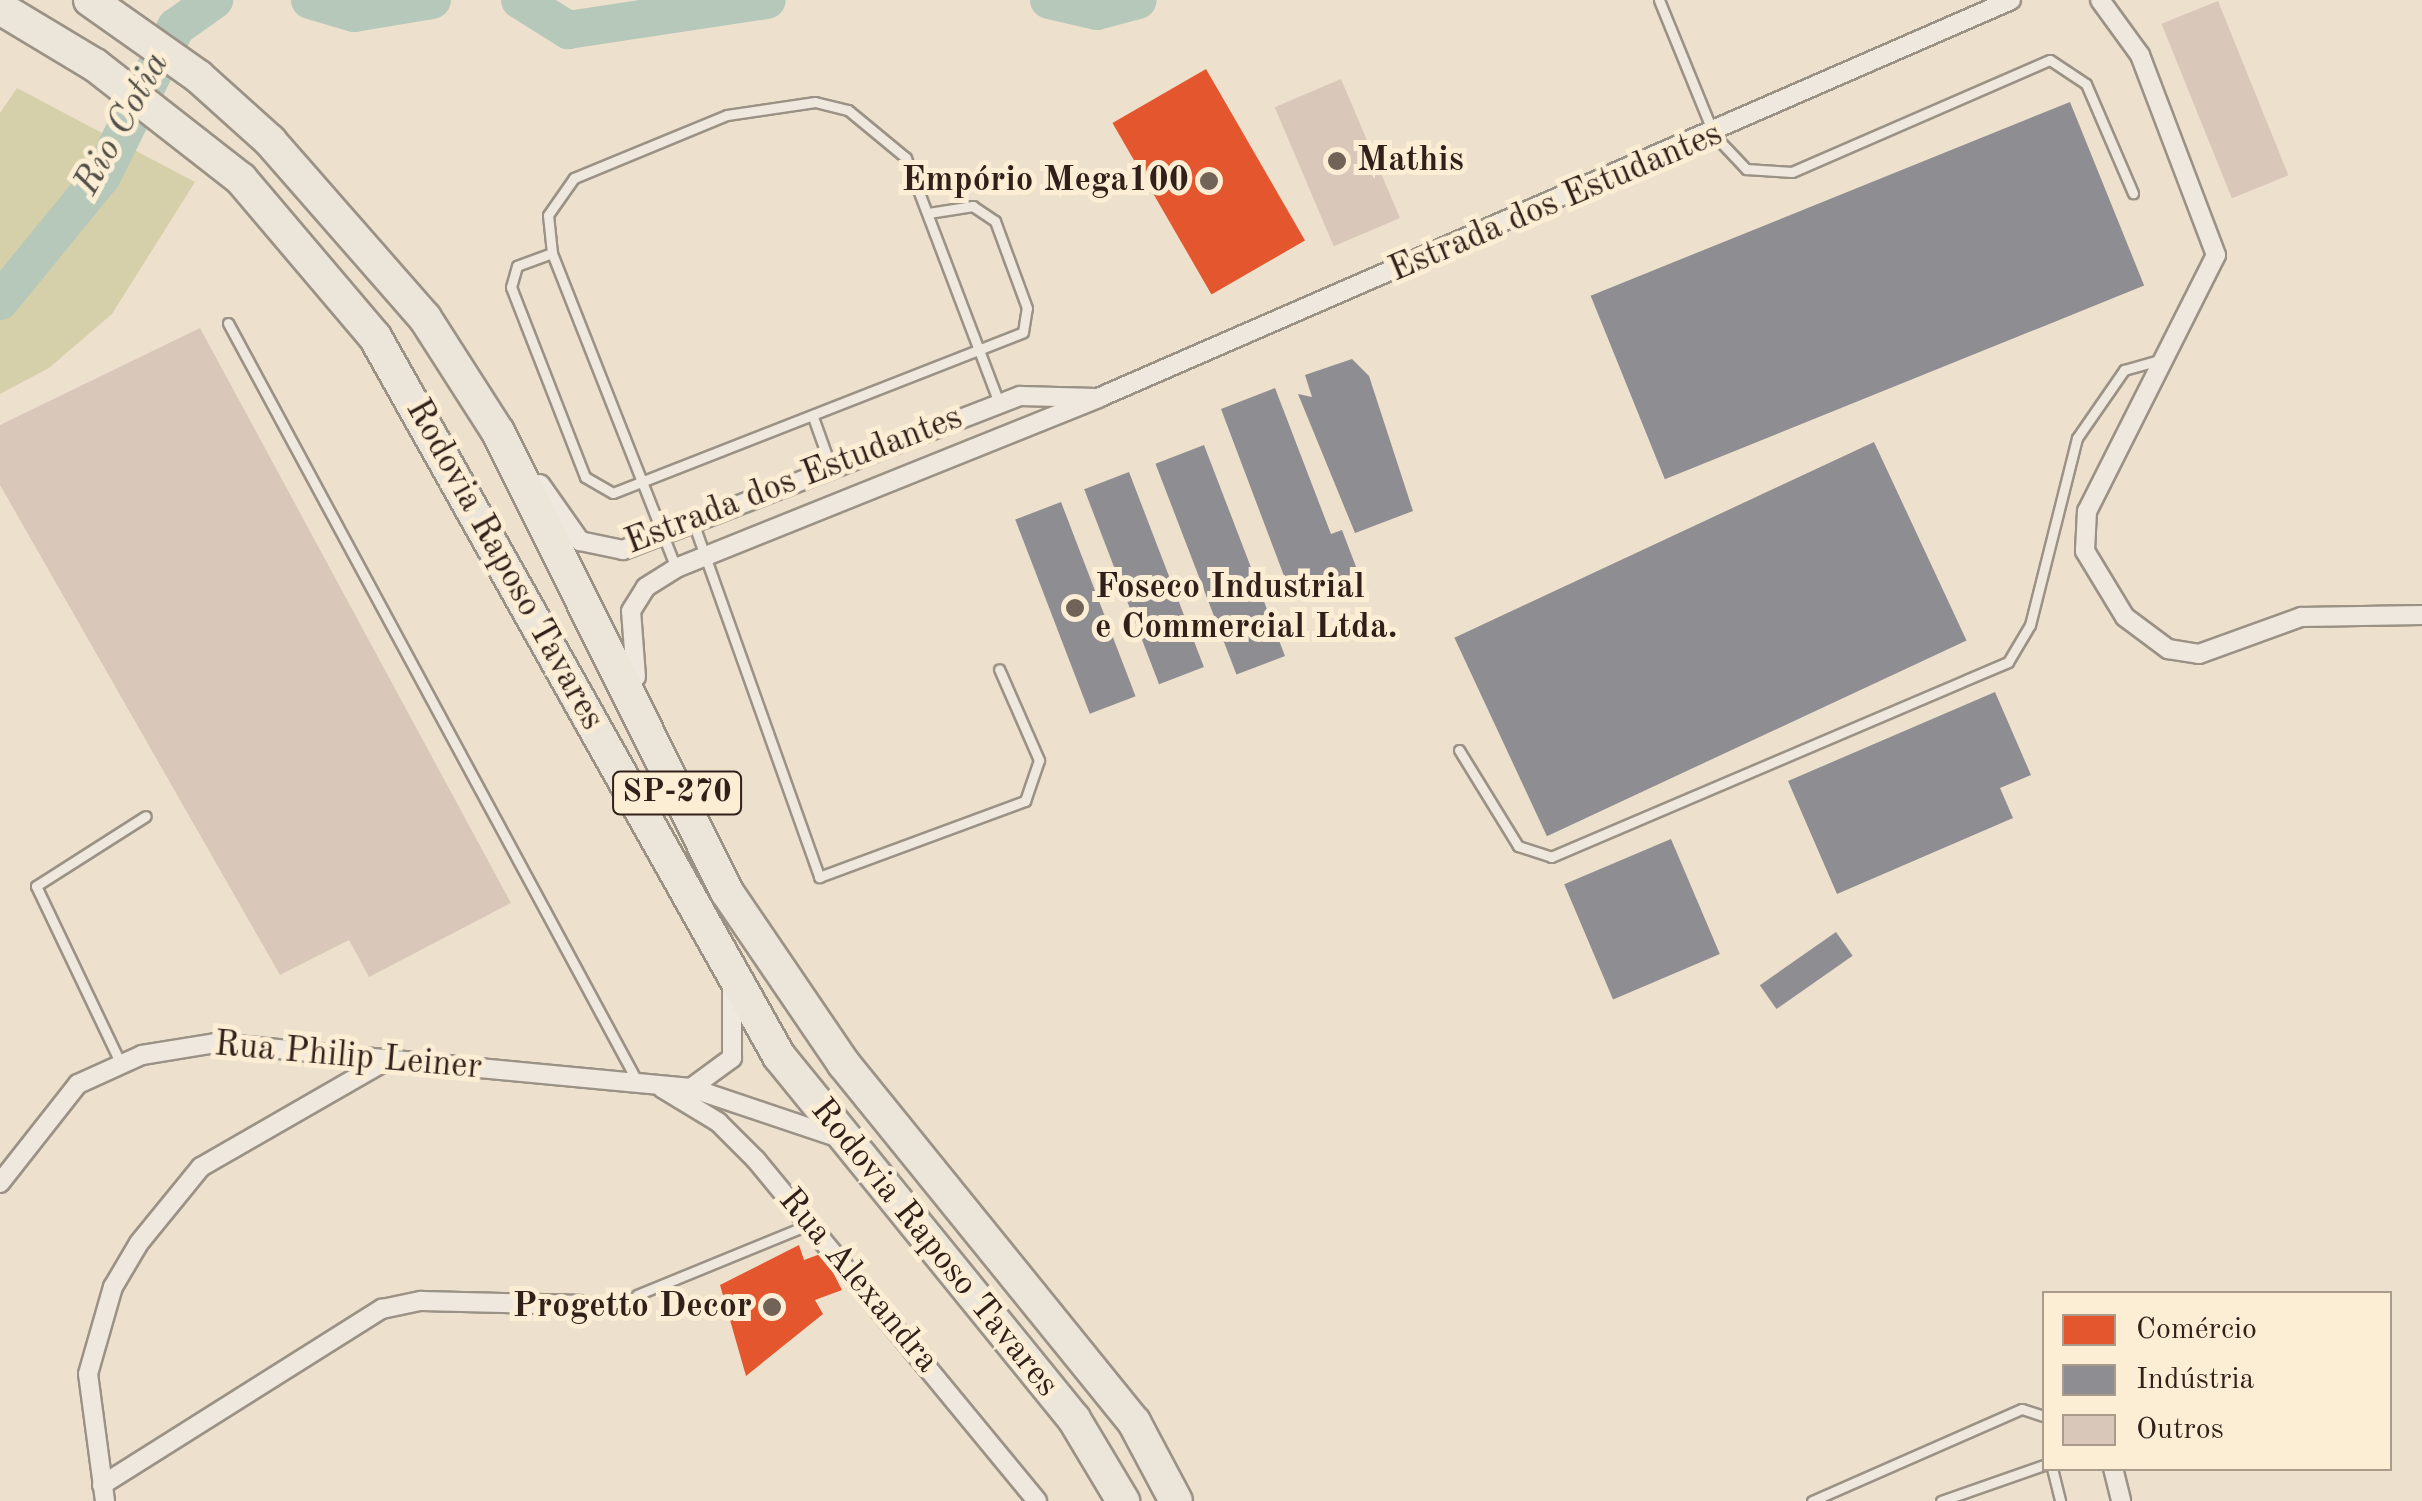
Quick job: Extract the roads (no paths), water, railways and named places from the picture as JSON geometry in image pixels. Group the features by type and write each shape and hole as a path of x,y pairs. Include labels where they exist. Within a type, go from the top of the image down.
{"highway":[{"name":"Rodovia Raposo Tavares","path":"0,8 95,66 179,126 289,228 375,337 732,979 841,1138 1063,1404 1123,1501"},
{"name":"Rodovia Raposo Tavares","path":"107,10 199,77 326,198 425,318 498,432 727,892 844,1064 1114,1394 1176,1501"}],"street":[{"name":"Estrada dos Estudantes","path":"727,892 698,800 628,659 636,600 676,568 1098,398 1714,135 2011,0"},
{"path":"2100,0 2140,55 2214,240 2214,268 2088,511 2085,552 2125,617 2168,650 2198,654 2300,617 2422,615"},
{"name":"Estrada dos Estudantes","path":"425,318 568,530 609,551 664,537 999,403 1038,393 1098,398"},
{"path":"999,403 1011,434"},
{"path":"691,1088 732,1058 732,979"},
{"name":"Rua Philip Leiner","path":"0,1182 53,1107 120,1062 215,1043 691,1088 841,1138"},
{"path":"385,1061 200,1167 139,1242 113,1286 88,1374 104,1493 382,1309 420,1301 584,1305"},
{"name":"Rua Alexandra","path":"648,1084 718,1122 810,1224 1037,1501"},
{"path":"2114,1471 2121,1501"}],"lane":[{"path":"1659,0 1714,135 1746,169 1792,172 2050,60 2086,84 2133,193"},
{"path":"676,568 552,253 548,216 574,178 727,115 814,102 848,110 896,144 930,213 999,403"},
{"path":"552,253 509,278 585,477 603,494 643,482 1023,332 1027,308 985,210 930,213"},
{"path":"228,323 648,1084"},
{"path":"1459,750 1518,846 1551,858 2008,662 2030,625 2077,438 2124,370 2166,358"},
{"path":"812,416 832,470"},
{"path":"694,524 819,878 1024,800 1039,760 999,669"},
{"path":"120,1062 36,886 146,816"},
{"path":"637,1295 810,1224"},
{"path":"1812,1501 2022,1409 2042,1415"},
{"path":"1941,1501 2042,1466"},
{"path":"2053,1471 2060,1501"}],"waterway":[{"name":"Rio Cotia","path":"0,301 102,176 176,27 214,0"},
{"name":"Rio Cotia","path":"310,0 354,13 432,0"},
{"name":"Rio Cotia","path":"520,0 568,30 767,0"},
{"name":"Rio Cotia","path":"1049,0 1097,11 1138,0"}],"place":[{"name":"Mathis","path":"1337,161"},
{"name":"Empório Mega100","path":"1209,181"},
{"name":"Foseco Industrial e Commercial Ltda.","path":"1075,608"},
{"name":"Progetto Decor","path":"772,1307"}]}
